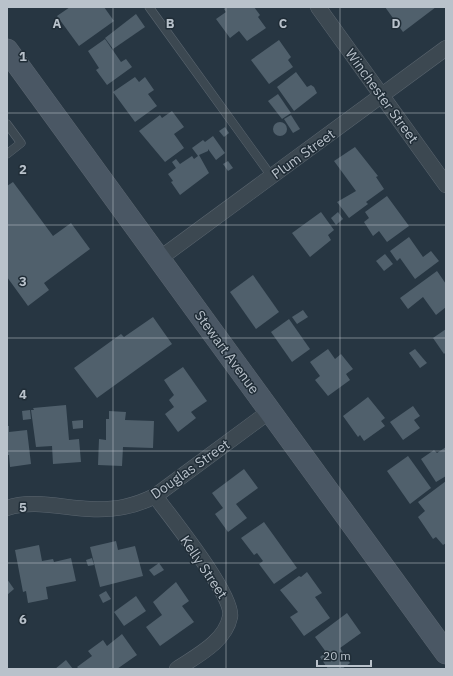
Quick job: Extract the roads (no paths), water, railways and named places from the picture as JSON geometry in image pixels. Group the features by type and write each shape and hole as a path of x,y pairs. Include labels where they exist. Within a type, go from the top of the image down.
{"main road":[{"name":"Stewart Avenue","path":"7,50 446,653"}],"street":[{"name":"Winchester Street","path":"318,7 446,185"},
{"name":"Plum Street","path":"159,260 446,48"},
{"name":"Douglas Street","path":"7,508 37,505 110,509 136,505 155,496 270,411"},
{"name":"Kelly Street","path":"155,496 219,585 228,603 231,616 225,629 215,642 177,669"}],"lane":[{"path":"149,7 272,177"},
{"path":"7,124 21,143 7,154"}]}
